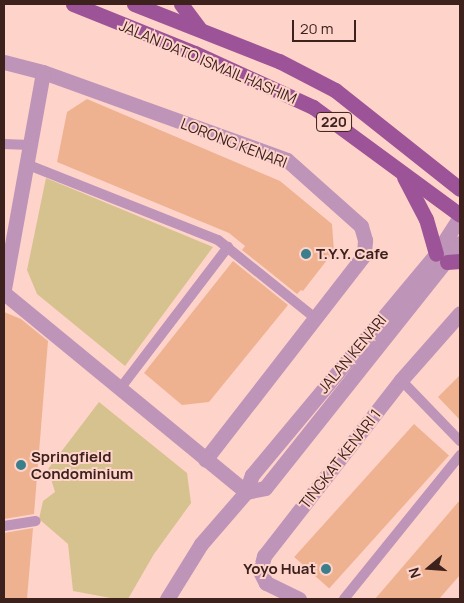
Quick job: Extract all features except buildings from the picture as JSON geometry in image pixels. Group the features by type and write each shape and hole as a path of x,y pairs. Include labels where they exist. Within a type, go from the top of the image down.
{"main road":[{"name":"JALAN DATO ISMAIL HASHIM","path":"73,4 195,53 313,107 398,168 460,216"},
{"name":"JALAN DATO ISMAIL HASHIM","path":"140,4 280,61 335,90 460,189"},
{"path":"121,23 140,4"},
{"path":"140,4 145,33"},
{"path":"181,4 199,28"},
{"path":"398,168 417,198 448,259"}],"street":[{"name":"LORONG KENARI","path":"4,62 43,72 287,160 361,226 365,240 364,255 205,460"},
{"path":"43,72 4,291 119,390 246,492"},
{"name":"JALAN KENARI","path":"448,259 460,216"},
{"name":"JALAN KENARI","path":"174,597 200,544 246,492 252,475 448,259 460,243"},
{"name":"TINGKAT KENARI 1","path":"299,599 266,583 260,571 264,556 401,380 460,313"}],"lane":[{"path":"4,144 30,145"},
{"path":"26,164 218,240 315,318"},
{"path":"119,390 228,247"},
{"path":"401,380 460,441"},
{"path":"344,599 460,455"},
{"path":"4,526 36,521"}],"shaded area":[{"path":"46,178 213,247 125,366 37,294 27,270"},
{"path":"99,402 187,473 191,503 154,554 128,599 116,599 73,591 68,544 39,519 43,501 55,492 48,469"}],"place":[{"name":"T.Y.Y. Cafe","path":"306,254"},
{"name":"Springfield Condominium","path":"21,465"},
{"name":"Yoyo Huat","path":"326,569"}]}
